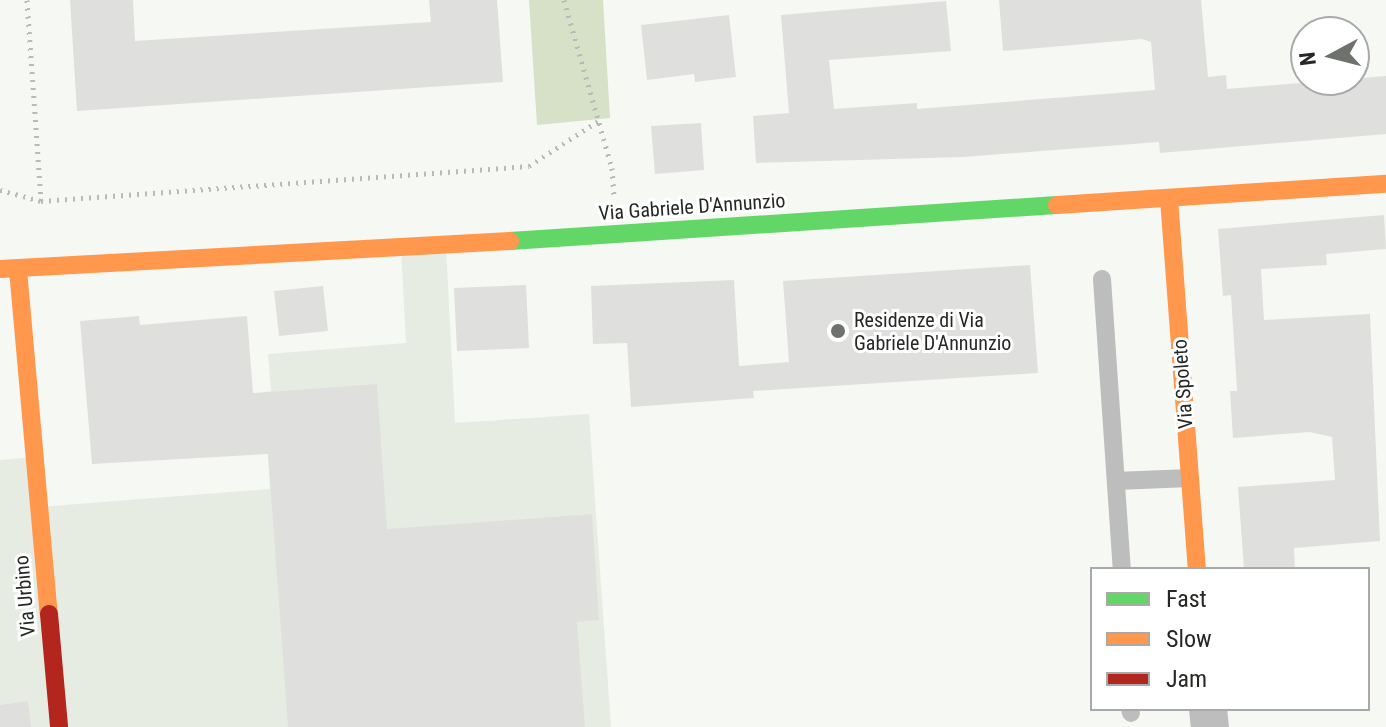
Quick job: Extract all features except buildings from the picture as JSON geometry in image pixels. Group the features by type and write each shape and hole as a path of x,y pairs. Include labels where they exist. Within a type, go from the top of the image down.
{"street":[{"name":"Via Gabriele D'Annunzio","path":"6,270 1386,184"},
{"name":"Via Spoleto","path":"1169,199 1197,567"},
{"name":"Via Urbino","path":"6,270 59,727"}],"lane":[{"path":"1102,279 1122,567"},
{"path":"1116,481 1190,478"}],"path":[{"path":"27,0 41,201"},
{"path":"564,0 612,168 616,233"},
{"path":"0,190 41,201 529,166 598,121"}],"shaded area":[{"path":"446,245 455,423 589,414 611,727 0,727 0,460 34,457 39,507 270,489 264,392 271,391 268,354 406,343 401,248"}],"green space":[{"path":"529,0 603,0 610,118 537,125"}],"traffic: fast":[{"path":"510,241 1057,205"}],"traffic: slow":[{"path":"1057,205 1386,184"},
{"path":"1169,199 1197,567"},
{"path":"0,269 510,241"},
{"path":"18,270 49,614"}],"traffic: jam":[{"path":"49,614 59,727"}],"place":[{"name":"Residenze di Via Gabriele D'Annunzio","path":"838,331"}]}
